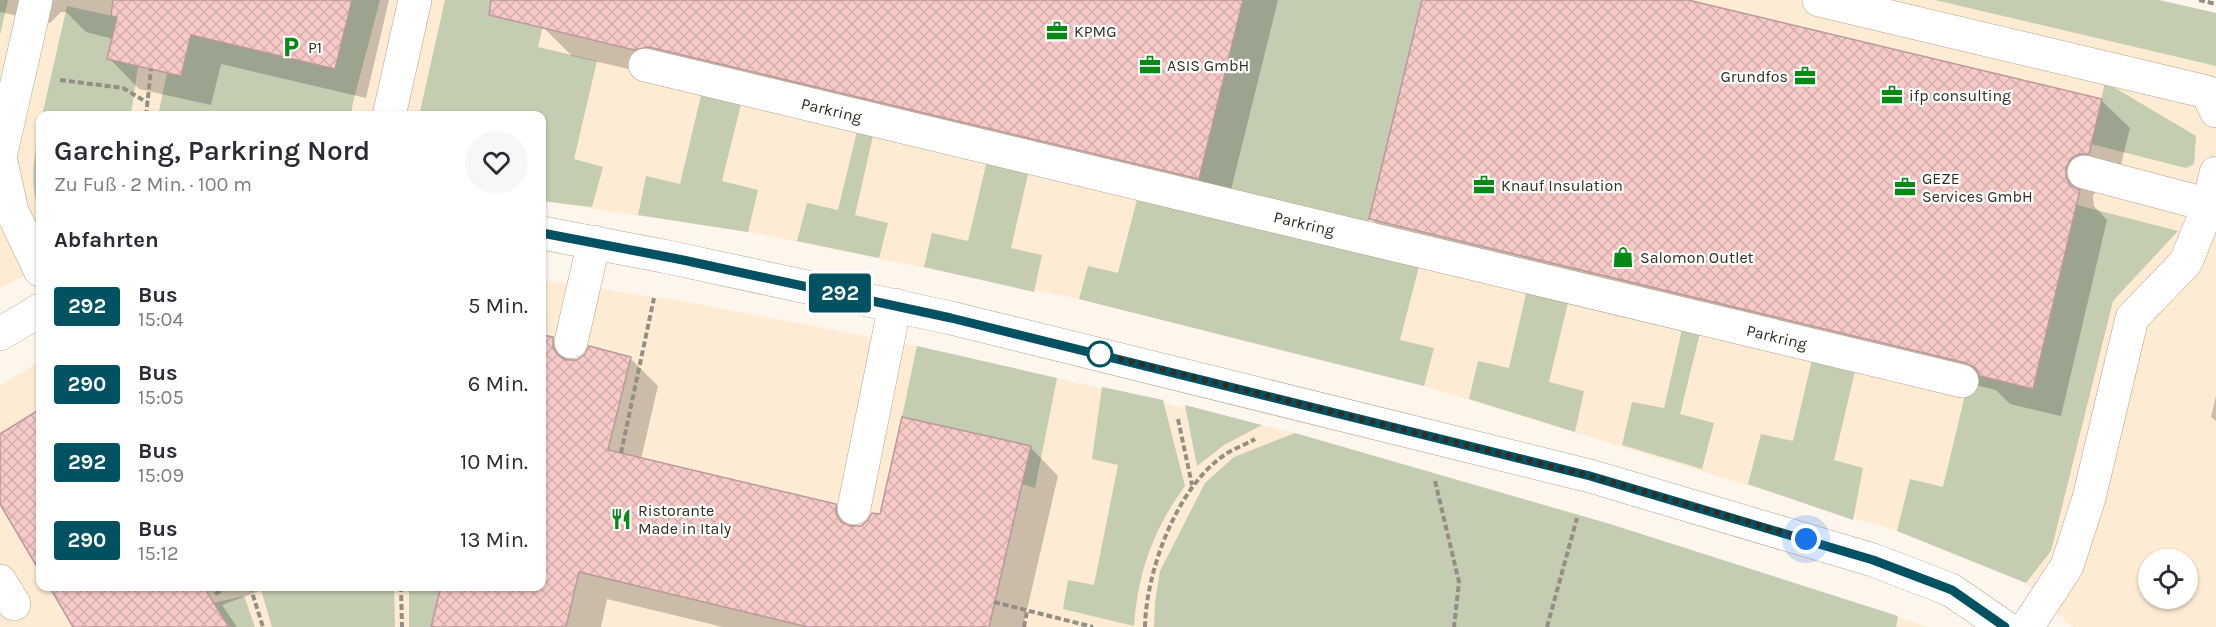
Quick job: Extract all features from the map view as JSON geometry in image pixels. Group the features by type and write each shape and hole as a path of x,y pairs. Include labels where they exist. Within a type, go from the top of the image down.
{"street":[{"path":"36,0 7,93 0,157 6,212 36,263"},
{"path":"390,111 415,0"},
{"path":"1819,0 2213,99"},
{"name":"Parkring","path":"645,65 1962,381"},
{"path":"2084,171 2209,205"},
{"path":"2027,627 2067,566 2089,498 2132,318 2186,262 2209,205 2216,173"},
{"path":"546,234 896,305 1428,434 1717,512 1873,560 1952,590 2005,627"},
{"path":"571,342 594,242"},
{"path":"855,508 896,305"},
{"path":"0,334 36,312"}],"path":[{"path":"2199,0 2216,4"},
{"path":"147,111 152,69"},
{"path":"7,93 61,80 123,88 148,104"},
{"path":"621,453 663,256"},
{"path":"1178,417 1192,486"},
{"path":"1145,627 1145,603 1154,566 1192,486 1222,456 1264,433"},
{"path":"1434,479 1459,582 1454,627"},
{"path":"1547,627 1580,507"},
{"path":"215,594 221,591"},
{"path":"252,591 263,627"},
{"path":"401,591 402,627"},
{"path":"994,602 1093,627"},
{"path":"1024,627 1027,611"}],"shaded area":[{"path":"0,0 2159,0 2216,13 2216,627 2073,627 2026,583 1897,531 1424,386 1079,299 748,232 546,202 546,111 36,111 36,270 0,288"},
{"path":"546,281 687,302 917,346 1295,433 1610,524 1927,627 0,627 0,385 36,363 36,591 546,591"}],"green space":[{"path":"0,0 8,0 0,35"},
{"path":"352,0 380,0 352,111 159,111 167,73 181,76 191,35 335,69"},
{"path":"445,0 549,0 538,47 597,61 574,159 603,167 592,207 546,201 546,111 420,111"},
{"path":"1243,0 1422,0 1367,229 1197,188"},
{"path":"1935,0 2159,0 2216,13 2216,66"},
{"path":"67,6 117,17 107,58 138,66 132,111 43,111"},
{"path":"2105,82 2196,136 2194,164 2186,168 2091,144"},
{"path":"703,87 743,96 722,181 758,190 748,232 638,215 646,176 680,184"},
{"path":"859,123 875,127 855,215 888,223 879,258 797,241 807,203 838,210"},
{"path":"36,151 36,203 33,180"},
{"path":"989,152 1031,161 1011,248 1042,255 1034,292 924,267 932,233 968,241"},
{"path":"1140,188 1421,259 1400,340 1434,348 1424,386 1079,299 1088,266 1118,273"},
{"path":"2077,205 2178,231 2113,301 2051,551 2026,583 1897,531 1910,479 1943,487 1970,374 2033,389"},
{"path":"1528,285 1570,294 1549,382 1584,391 1575,432 1469,399 1478,361 1509,368"},
{"path":"1684,321 1702,325 1680,414 1714,423 1702,469 1622,445 1632,402 1664,408"},
{"path":"917,346 1057,378 1035,488 1022,484 902,417"},
{"path":"1814,351 1857,363 1834,460 1863,468 1853,520 1748,484 1761,434 1793,441"},
{"path":"1102,387 1163,400 1185,486 1164,519 1149,552 1139,588 1134,626 1063,609 1068,580 1094,585 1118,465 1092,459"},
{"path":"1185,405 1262,425 1224,445 1197,466"},
{"path":"1295,433 1610,524 1898,616 1896,627 1154,627 1160,571 1205,483 1234,457"},
{"path":"261,591 394,591 395,627 272,627"},
{"path":"409,591 440,591 431,627 409,627"},
{"path":"244,596 255,627 230,627 213,603"}],"building":[{"name":"P1","path":"113,0 352,0 335,69 191,35 181,76 107,59 117,17 111,16"},
{"path":"491,0 1243,0 1199,179 649,47 634,50 489,15"},
{"path":"1422,0 1688,0 2102,99 2089,154 2080,154 2071,158 2066,168 2066,177 2070,185 2080,190 2033,389 1980,376 1975,368 1966,363 1369,219"},
{"path":"546,336 553,337 553,348 566,360 577,360 585,354 589,346 631,357 608,450 836,504 836,514 841,522 850,526 861,526 872,513 880,514 902,417 1031,446 989,627 808,627 579,572 566,627 431,627 440,591 546,591"},
{"path":"36,412 36,565 0,504 0,434"},
{"path":"52,591 206,591 229,627 73,627"}],"bus line":[{"name":"292","path":"546,234 896,305 1428,434 1590,476 1873,560 1952,590 2005,627"}],"place":[{"name":"KPMG","path":"1057,31"},
{"name":"P1","path":"291,47"},
{"name":"ASIS GmbH","path":"1150,65"},
{"name":"Grundfos","path":"1805,76"},
{"name":"ifp consulting","path":"1892,95"},
{"name":"Knauf Insulation","path":"1484,185"},
{"name":"GEZE Services GmbH","path":"1905,187"},
{"name":"Salomon Outlet","path":"1623,257"},
{"name":"Ristorante Made in Italy","path":"621,519"}],"route":[{"path":"1100,354 1590,476 1806,539"}]}
